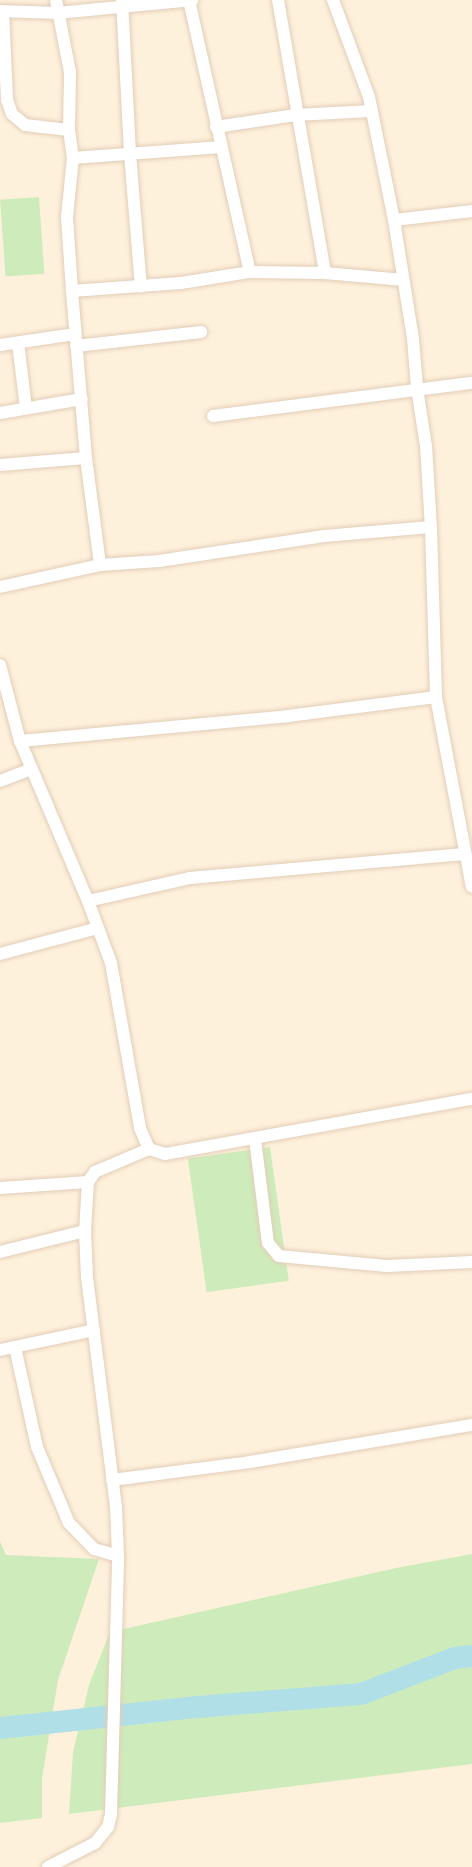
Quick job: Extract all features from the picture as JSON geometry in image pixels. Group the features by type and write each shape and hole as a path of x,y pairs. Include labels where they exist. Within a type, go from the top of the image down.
{"street":[{"path":"56,0 70,72 69,130 74,158 67,217 86,459 100,565"},
{"path":"69,130 25,125 12,114 7,100 2,11 58,13 123,4 190,0 216,127 250,272"},
{"path":"278,0 325,273"},
{"path":"333,0 371,111 404,279 426,446 436,698 472,887"},
{"path":"123,4 130,154 141,287"},
{"path":"216,127 298,115 371,111"},
{"path":"74,158 222,147"},
{"path":"394,220 472,211"},
{"path":"72,291 141,287 250,272 325,273 404,279"},
{"path":"0,345 201,333"},
{"path":"18,343 26,408"},
{"path":"213,416 417,388 472,383"},
{"path":"0,413 82,399"},
{"path":"0,465 86,459"},
{"path":"0,587 100,565 159,561 324,536 431,527"},
{"path":"0,665 20,741 88,901 111,963 140,1128 149,1149"},
{"path":"20,741 288,716 436,698"},
{"path":"0,781 32,769"},
{"path":"88,901 190,878 464,854"},
{"path":"0,954 98,928"},
{"path":"48,1867 95,1843 108,1827 111,1814 118,1556 116,1507 94,1330 85,1231 88,1182 95,1172 149,1149 165,1155 472,1099"},
{"path":"255,1139 268,1243 279,1256 387,1266 472,1262"},
{"path":"0,1188 88,1182"},
{"path":"0,1252 85,1231"},
{"path":"0,1350 94,1330"},
{"path":"15,1347 37,1448 69,1523 94,1549 118,1556"},
{"path":"112,1480 250,1462 472,1425"}],"green space":[{"path":"39,197 44,274 5,277 0,200"},
{"path":"270,1147 289,1281 207,1292 188,1159"},
{"path":"0,1541 6,1555 99,1559 58,1680 42,1779 42,1818 0,1823"},
{"path":"472,1554 472,1764 69,1814 73,1752 89,1685 110,1632 396,1568"}],"waterway":[{"path":"0,1728 198,1707 361,1694 455,1658 472,1656"}]}
